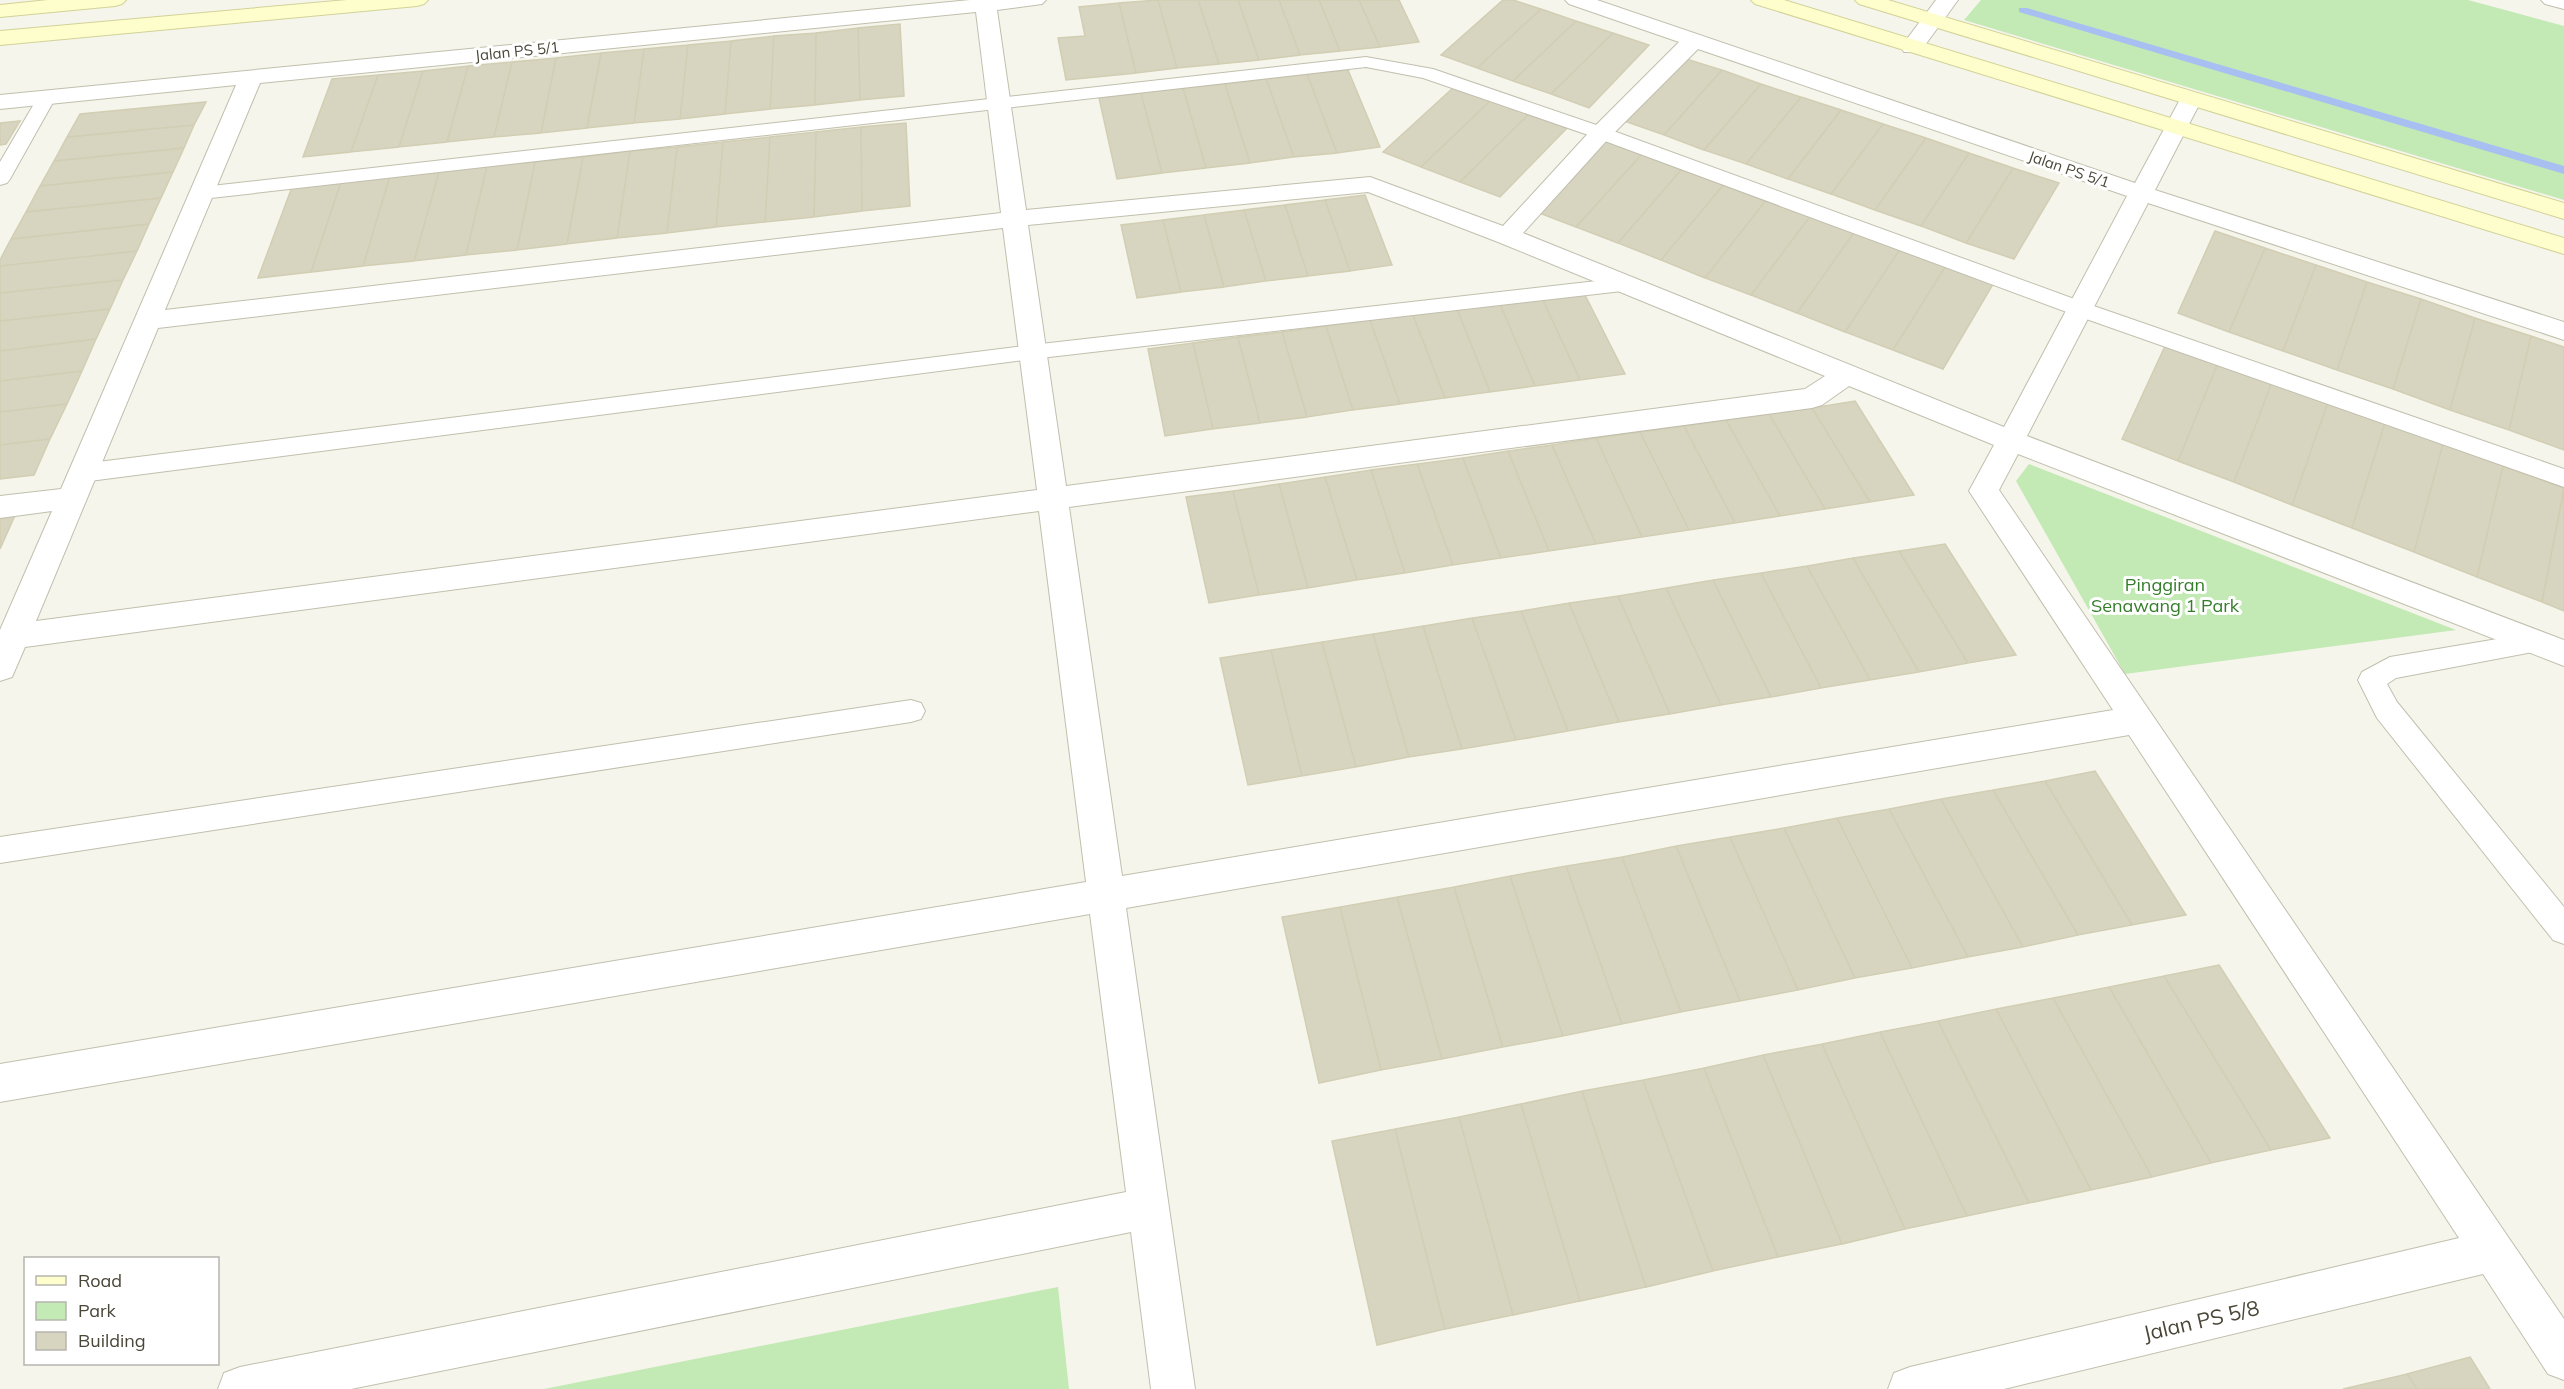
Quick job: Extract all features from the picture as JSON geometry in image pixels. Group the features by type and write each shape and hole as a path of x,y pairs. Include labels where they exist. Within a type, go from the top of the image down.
{"street":[{"path":"0,10 115,0"},
{"path":"0,38 417,0"},
{"name":"Jalan PS 5/1","path":"0,102 985,2 1035,0"},
{"name":"Jalan PS 5/1","path":"1575,0 2141,194 2564,331"},
{"path":"1762,0 2564,246"},
{"path":"1866,0 2564,211"},
{"path":"1912,47 1947,0"},
{"path":"2552,0 2564,3"},
{"path":"985,2 1173,1389"},
{"path":"1507,236 1601,133 1694,40"},
{"path":"0,668 251,77"},
{"path":"2191,99 1984,491 2564,1358"},
{"path":"147,321 1014,219 1370,184 1507,236 1623,285 2010,440 2552,647"},
{"path":"14,636 1812,398 1846,374"},
{"path":"0,507 77,485"},
{"path":"0,1083 2136,720"},
{"path":"240,1389 1148,1208"},
{"name":"Jalan PS 5/8","path":"1910,1389 2492,1251"}],"lane":[{"path":"202,193 998,100 1366,62 1428,73 1601,133 2080,309 2564,478"},
{"path":"0,179 47,97"},
{"path":"77,485 1032,352 1623,285"},
{"path":"2552,647 2390,668 2371,680 2387,711 2564,930"},
{"path":"0,850 911,711"}],"green space":[{"path":"1981,0 2468,0 2564,26 2564,200 1964,20"},
{"name":"Pinggiran Senawang 1 Park","path":"2029,464 2456,630 2125,674 2016,481"},
{"path":"1058,1287 1069,1389 544,1389"}],"building":[{"path":"1158,0 1177,68 1136,73 1119,3"},
{"path":"1158,0 1198,0 1219,64 1177,68"},
{"path":"1198,0 1238,0 1259,60 1219,64"},
{"path":"1238,0 1279,0 1300,55 1259,60"},
{"path":"1279,0 1319,0 1340,51 1300,55"},
{"path":"1319,0 1359,0 1380,47 1340,51"},
{"path":"1359,0 1399,0 1419,42 1380,47"},
{"path":"1503,0 1513,0 1541,9 1477,68 1441,55"},
{"path":"1119,3 1136,73 1066,80 1058,38 1085,36 1079,7"},
{"path":"1541,9 1576,21 1513,81 1477,68"},
{"path":"1576,21 1613,33 1551,94 1513,81"},
{"path":"900,24 904,96 860,100 858,28"},
{"path":"858,28 860,100 815,105 816,33"},
{"path":"816,33 815,105 770,109 774,36"},
{"path":"1613,33 1649,45 1589,108 1551,94"},
{"path":"774,36 770,109 725,114 731,41"},
{"path":"731,41 725,114 680,119 688,45"},
{"path":"688,45 680,119 634,123 644,49"},
{"path":"644,49 634,123 587,128 601,53"},
{"path":"601,53 587,128 541,133 556,58"},
{"path":"556,58 541,133 494,137 512,62"},
{"path":"1683,58 1722,70 1664,135 1624,121"},
{"path":"512,62 494,137 447,142 468,66"},
{"path":"468,66 447,142 399,147 423,71"},
{"path":"1348,70 1380,147 1337,153 1307,74"},
{"path":"1722,70 1761,84 1704,150 1664,135"},
{"path":"423,71 399,147 351,152 378,75"},
{"path":"1307,74 1337,153 1294,157 1266,79"},
{"path":"378,75 351,152 303,157 332,79"},
{"path":"1266,79 1294,157 1250,163 1225,84"},
{"path":"1225,84 1250,163 1206,168 1183,88"},
{"path":"1761,84 1801,97 1746,164 1704,150"},
{"path":"1455,86 1492,99 1421,167 1383,152"},
{"path":"1183,88 1206,168 1162,173 1141,93"},
{"path":"1141,93 1162,173 1117,179 1099,98"},
{"path":"1801,97 1841,110 1788,179 1746,164"},
{"path":"1492,99 1530,113 1460,182 1421,167"},
{"path":"206,102 194,125 67,137 80,114"},
{"path":"1841,110 1883,124 1831,194 1788,179"},
{"path":"1530,113 1568,127 1500,197 1460,182"},
{"path":"20,121 6,144 0,145 0,123"},
{"path":"906,123 910,206 862,211 861,127"},
{"path":"1883,124 1926,138 1875,210 1831,194"},
{"path":"194,125 184,148 54,161 67,137"},
{"path":"861,127 862,211 814,217 816,132"},
{"path":"816,132 814,217 765,222 770,137"},
{"path":"770,137 765,222 716,227 723,142"},
{"path":"1926,138 1969,153 1921,226 1875,210"},
{"path":"1601,139 1642,154 1576,227 1534,211"},
{"path":"723,142 716,227 667,233 677,147"},
{"path":"677,147 667,233 617,238 630,151"},
{"path":"184,148 173,172 40,186 54,161"},
{"path":"630,151 617,238 567,244 583,157"},
{"path":"1969,153 2013,168 1966,243 1921,226"},
{"path":"1642,154 1682,169 1618,243 1576,227"},
{"path":"583,157 567,244 517,250 535,162"},
{"path":"535,162 517,250 466,255 487,166"},
{"path":"487,166 466,255 414,261 439,172"},
{"path":"2013,168 2059,183 2014,259 1966,243"},
{"path":"1682,169 1724,184 1661,260 1618,243"},
{"path":"173,172 161,198 26,212 40,186"},
{"path":"439,172 414,261 363,266 390,176"},
{"path":"390,176 363,266 311,272 341,182"},
{"path":"341,182 311,272 258,278 292,187"},
{"path":"1724,184 1767,199 1705,278 1661,260"},
{"path":"1365,195 1392,265 1350,271 1325,200"},
{"path":"161,198 149,224 11,239 26,212"},
{"path":"1767,199 1811,215 1751,295 1705,278"},
{"path":"1325,200 1350,271 1308,276 1285,205"},
{"path":"1285,205 1308,276 1266,281 1244,210"},
{"path":"1244,210 1266,281 1224,287 1204,215"},
{"path":"1204,215 1224,287 1181,292 1163,220"},
{"path":"1811,215 1855,231 1797,313 1751,295"},
{"path":"1163,220 1181,292 1137,298 1121,225"},
{"path":"149,224 137,251 0,266 0,260 11,239"},
{"path":"1855,231 1901,248 1845,332 1797,313"},
{"path":"2215,231 2265,248 2229,332 2178,313"},
{"path":"1901,248 1947,264 1893,350 1845,332"},
{"path":"2265,248 2316,265 2283,351 2229,332"},
{"path":"137,251 123,280 0,293 0,266"},
{"path":"1947,264 1995,281 1943,369 1893,350"},
{"path":"2316,265 2367,282 2337,370 2283,351"},
{"path":"123,280 110,309 0,321 0,293"},
{"path":"2367,282 2421,299 2393,389 2337,370"},
{"path":"1584,293 1625,374 1580,380 1542,298"},
{"path":"1542,298 1580,380 1535,386 1500,304"},
{"path":"2421,299 2475,318 2450,410 2393,389"},
{"path":"1500,304 1535,386 1490,392 1457,309"},
{"path":"110,309 96,339 0,351 0,321"},
{"path":"1457,309 1490,392 1445,398 1413,315"},
{"path":"1413,315 1445,398 1400,404 1370,320"},
{"path":"2475,318 2531,336 2509,430 2450,410"},
{"path":"1370,320 1400,404 1353,410 1326,326"},
{"path":"1326,326 1353,410 1307,417 1282,332"},
{"path":"1282,332 1307,417 1260,423 1238,337"},
{"path":"2531,336 2564,347 2564,450 2509,430"},
{"path":"1238,337 1260,423 1213,429 1193,343"},
{"path":"96,339 82,371 0,381 0,351"},
{"path":"1193,343 1213,429 1165,436 1148,349"},
{"path":"2166,344 2218,363 2178,461 2122,439"},
{"path":"2218,363 2272,382 2234,482 2178,461"},
{"path":"82,371 67,404 0,412 0,381"},
{"path":"2272,382 2328,402 2292,505 2234,482"},
{"path":"1855,401 1914,495 1870,502 1812,408"},
{"path":"2328,402 2385,423 2352,528 2292,505"},
{"path":"67,404 50,439 0,445 0,412"},
{"path":"1812,408 1870,502 1825,509 1769,414"},
{"path":"1769,414 1825,509 1780,516 1726,420"},
{"path":"1726,420 1780,516 1735,523 1684,426"},
{"path":"2385,423 2443,444 2414,552 2352,528"},
{"path":"1684,426 1735,523 1689,530 1640,432"},
{"path":"1640,432 1689,530 1642,537 1596,438"},
{"path":"1596,438 1642,537 1596,544 1552,445"},
{"path":"50,439 34,475 0,479 0,445"},
{"path":"2443,444 2503,466 2477,577 2414,552"},
{"path":"1552,445 1596,544 1549,551 1508,451"},
{"path":"1508,451 1549,551 1501,558 1463,458"},
{"path":"1463,458 1501,558 1453,565 1417,464"},
{"path":"1417,464 1453,565 1405,573 1371,470"},
{"path":"2503,466 2564,488 2542,602 2477,577"},
{"path":"1371,470 1405,573 1357,580 1325,477"},
{"path":"1325,477 1357,580 1308,588 1279,484"},
{"path":"1279,484 1308,588 1259,595 1233,491"},
{"path":"2564,490 2564,611 2542,602"},
{"path":"1233,491 1259,595 1209,603 1186,497"},
{"path":"17,511 0,549 0,514"},
{"path":"1945,544 2016,655 1968,663 1899,551"},
{"path":"1899,551 1968,663 1919,672 1853,558"},
{"path":"1853,558 1919,672 1870,680 1807,566"},
{"path":"1807,566 1870,680 1821,688 1761,573"},
{"path":"1761,573 1821,688 1771,697 1713,580"},
{"path":"1713,580 1771,697 1721,705 1666,588"},
{"path":"1666,588 1721,705 1670,714 1618,596"},
{"path":"1618,596 1670,714 1619,722 1569,603"},
{"path":"1569,603 1619,722 1568,731 1521,611"},
{"path":"1521,611 1568,731 1516,740 1472,618"},
{"path":"1472,618 1516,740 1462,749 1423,626"},
{"path":"1423,626 1462,749 1409,757 1373,634"},
{"path":"1373,634 1409,757 1356,767 1322,642"},
{"path":"1322,642 1356,767 1302,776 1271,650"},
{"path":"1271,650 1302,776 1248,785 1220,658"},
{"path":"2095,771 2186,915 2132,925 2045,781"},
{"path":"2045,781 2132,925 2078,935 1993,790"},
{"path":"1993,790 2078,935 2023,947 1941,799"},
{"path":"1941,799 2023,947 1968,957 1889,809"},
{"path":"1889,809 1968,957 1912,968 1837,818"},
{"path":"1837,818 1912,968 1855,978 1784,828"},
{"path":"1784,828 1855,978 1798,990 1730,837"},
{"path":"1730,837 1798,990 1740,1001 1676,846"},
{"path":"1676,846 1740,1001 1681,1012 1622,857"},
{"path":"1622,857 1681,1012 1622,1024 1566,866"},
{"path":"1566,866 1622,1024 1563,1036 1510,876"},
{"path":"1510,876 1563,1036 1503,1047 1454,887"},
{"path":"1454,887 1503,1047 1442,1059 1397,897"},
{"path":"1397,897 1442,1059 1381,1070 1340,907"},
{"path":"1340,907 1381,1070 1319,1083 1282,917"},
{"path":"2219,965 2330,1138 2271,1150 2164,976"},
{"path":"2164,976 2271,1150 2211,1163 2109,987"},
{"path":"2109,987 2211,1163 2152,1177 2053,998"},
{"path":"2053,998 2152,1177 2091,1190 1996,1009"},
{"path":"1996,1009 2091,1190 2029,1203 1938,1021"},
{"path":"1938,1021 2029,1203 1967,1216 1880,1032"},
{"path":"1880,1032 1967,1216 1905,1229 1822,1044"},
{"path":"1822,1044 1905,1229 1842,1244 1763,1055"},
{"path":"1763,1055 1842,1244 1778,1257 1704,1068"},
{"path":"1704,1068 1778,1257 1713,1271 1643,1080"},
{"path":"1643,1080 1713,1271 1646,1287 1582,1091"},
{"path":"1582,1091 1646,1287 1580,1301 1521,1104"},
{"path":"1521,1104 1580,1301 1513,1315 1459,1117"},
{"path":"1459,1117 1513,1315 1445,1329 1395,1129"},
{"path":"1395,1129 1445,1329 1377,1345 1332,1141"},
{"path":"2470,1357 2490,1389 2417,1389 2407,1374"},
{"path":"2407,1374 2417,1389 2343,1389"}],"waterway":[{"path":"2023,10 2564,170"}]}
